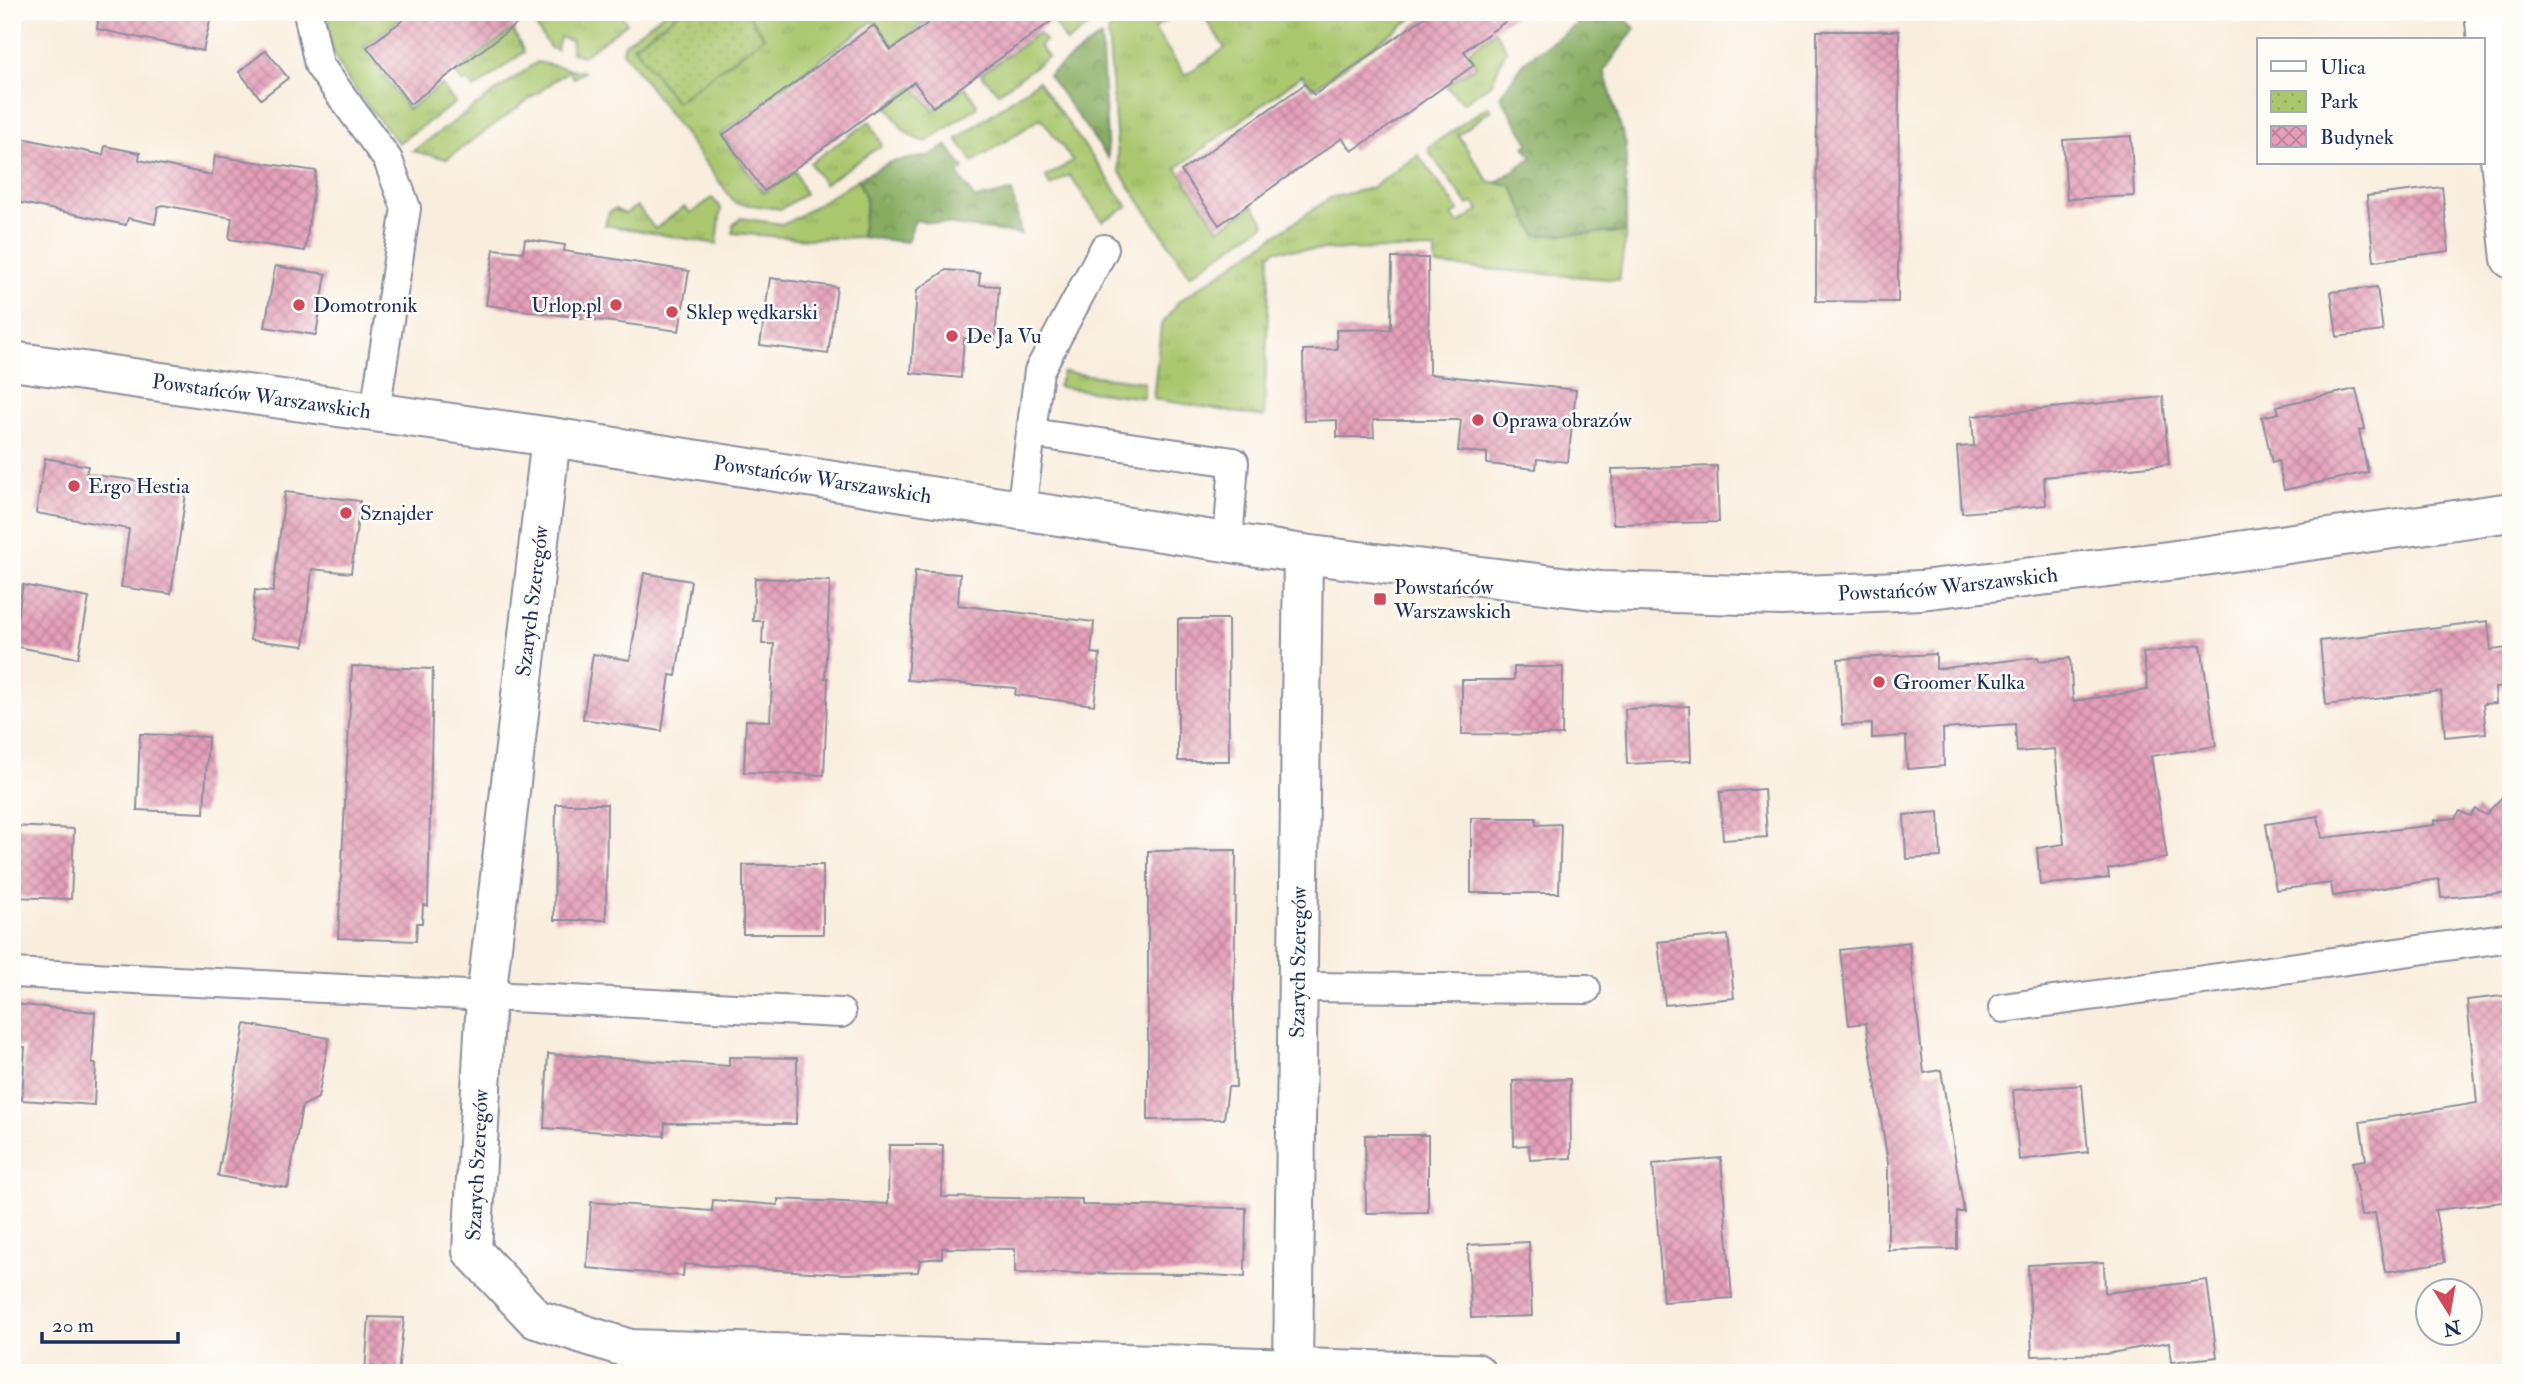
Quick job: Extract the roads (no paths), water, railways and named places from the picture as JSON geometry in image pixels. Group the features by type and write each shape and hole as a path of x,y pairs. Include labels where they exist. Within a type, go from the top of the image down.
{"street":[{"path":"2484,12 2511,260"},
{"name":"Powstańców Warszawskich","path":"12,361 551,437 1303,554 1601,592 1781,596 1921,590 2168,561 2511,512"},
{"name":"Szarych Szeregów","path":"551,437 486,998 472,1251 536,1319 630,1349 1293,1370 1476,1373"},
{"name":"Szarych Szeregów","path":"1293,1370 1303,554"}],"lane":[{"path":"308,12 319,65 388,160 406,208 375,412"},
{"path":"1021,511 1039,371 1104,249"},
{"path":"1031,433 1234,462 1228,542"},
{"path":"2003,1008 2511,937"},
{"path":"12,973 486,998 841,1013"},
{"path":"1298,987 1586,989"}],"place":[{"name":"Domotronik","path":"299,305"},
{"name":"Urlop.pl","path":"616,305"},
{"name":"Sklep wędkarski","path":"672,312"},
{"name":"De Ja Vu","path":"952,336"},
{"name":"Oprawa obrazów","path":"1478,420"},
{"name":"Ergo Hestia","path":"74,486"},
{"name":"Sznajder","path":"346,513"},
{"name":"Powstańców Warszawskich","path":"1380,599"},
{"name":"Groomer Kulka","path":"1879,682"}]}
